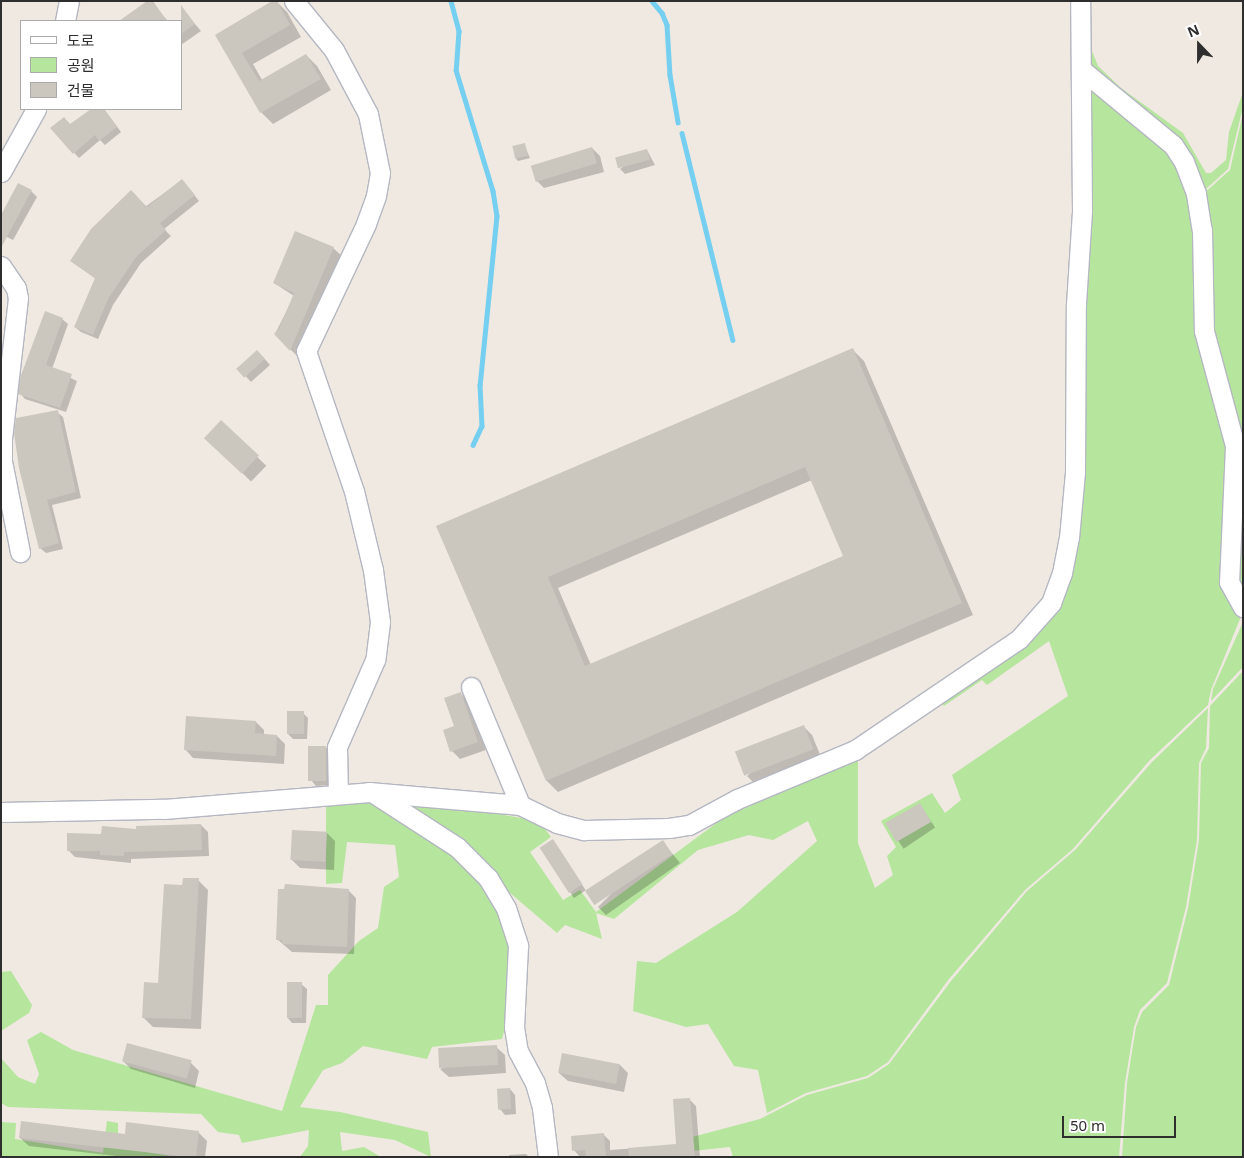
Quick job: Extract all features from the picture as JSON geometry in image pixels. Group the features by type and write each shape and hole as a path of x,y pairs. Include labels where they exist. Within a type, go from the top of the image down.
{"street":[{"path":"65,20 69,1"},
{"path":"294,1 334,50 368,114 380,172 366,224 306,351 354,491 373,570 380,622 375,660 337,747 338,793"},
{"path":"1,812 164,809 338,793 369,792 520,805 557,823 584,830 631,831 689,825 737,800 855,750 1001,652 1043,615 1062,573 1069,538 1075,472 1082,70 1080,1"},
{"path":"1082,70 1173,145 1184,162 1196,194 1202,230 1204,331 1235,446 1229,582 1243,607"},
{"path":"1,172 35,110"},
{"path":"1,266 16,288 18,298 2,438 2,461 20,552"},
{"path":"471,687 520,805"},
{"path":"369,792 457,848 488,878 506,908 518,946 514,1027 518,1051 535,1084 542,1108 548,1157"}],"green space":[{"path":"1088,1 1092,51 1098,66 1121,88 1183,133 1206,173 1211,173 1226,160 1229,132 1243,92 1243,107 1228,169 1206,189 1202,190 1086,63"},
{"path":"1084,83 1162,141 1185,177 1228,432 1225,582 1242,614 1211,690 1208,705 1150,760 1073,849 1025,890 949,979 888,1062 867,1076 806,1093 767,1113 758,1070 734,1066 708,1024 686,1027 633,1011 637,961 656,963 737,912 817,841 808,821 773,840 749,835 698,850 614,919 596,913 602,939 565,925 557,933 397,797 539,821 551,837 530,852 563,900 580,890 596,912 726,816 858,760 858,843 875,888 893,875 887,856 896,847 881,821 932,793 945,813 961,800 952,775 1068,696 1049,641 987,685 982,680 944,706 940,701 1023,643 1050,618 1065,584"},
{"path":"1243,113 1243,596 1236,584 1241,483 1215,357 1202,195 1230,170"},
{"path":"1243,622 1243,667 1211,701 1213,689"},
{"path":"1243,671 1243,1157 1122,1157 1127,1083 1136,1027 1142,1012 1169,985 1188,908 1199,840 1201,763 1209,748 1210,706"},
{"path":"1208,708 1206,748 1199,763 1197,840 1186,907 1167,983 1140,1010 1134,1027 1125,1083 1119,1157 733,1157 730,1147 692,1151 692,1137 760,1119 807,1095 868,1078 889,1064 951,981 1027,891 1075,850 1152,762"},
{"path":"369,796 458,853 480,876 505,924 510,957 508,1016 502,1039 432,1047 427,1059 363,1046 342,1063 323,1070 300,1107 340,1112 428,1132 431,1157 395,1140 340,1132 342,1151 364,1147 381,1157 300,1157 308,1146 309,1130 242,1143 239,1135 218,1132 201,1114 8,1107 1,1103 1,1058 18,1077 35,1084 39,1074 27,1040 41,1032 73,1050 282,1111 316,1005 328,1005 328,975 359,941 378,928 384,887 399,877 395,845 347,842 342,883 326,884 326,798"},
{"path":"11,971 32,1005 29,1013 1,1031 1,972"},
{"path":"107,1121 118,1123 118,1147 176,1157 1,1157 1,1122 16,1123 15,1139 103,1153"}],"building":[{"path":"147,1 153,1 166,20 120,20"},
{"path":"272,1 277,1 290,25 242,53 259,81 306,54 321,79 260,113 215,35"},
{"path":"181,5 195,24 182,33"},
{"path":"90,110 105,110 117,127 99,141 95,135 73,154 50,128 64,117 70,124"},
{"path":"525,143 528,156 515,159 512,146"},
{"path":"592,147 597,163 536,182 531,166"},
{"path":"647,149 650,160 618,168 615,158"},
{"path":"182,179 195,195 160,223 166,230 136,257 108,299 93,335 74,327 95,278 70,261 91,229 131,190 147,207"},
{"path":"18,183 32,190 1,248 1,215"},
{"path":"295,231 334,247 290,351 274,334 279,329 294,293 273,283"},
{"path":"45,311 63,318 46,365 72,374 60,408 18,394 20,378"},
{"path":"853,348 962,603 546,781 436,526","holes":["805,467 843,556 585,666 548,577"]},
{"path":"257,350 265,359 244,378 236,369"},
{"path":"58,410 76,492 47,500 59,543 39,549 19,468 14,433 16,418"},
{"path":"221,420 259,455 242,474 204,438"},
{"path":"461,692 478,742 450,752 443,730 454,726 444,698"},
{"path":"287,711 304,711 304,734 287,734"},
{"path":"186,716 256,721 255,733 277,735 276,756 184,750"},
{"path":"804,725 813,749 744,776 735,752"},
{"path":"308,746 326,746 326,781 308,781"},
{"path":"920,803 931,822 896,842 885,823"},
{"path":"201,824 202,850 124,852 124,856 100,855 100,851 67,851 67,833 101,834 102,826 136,829 136,826"},
{"path":"292,830 327,832 325,862 290,860"},
{"path":"553,839 582,884 569,893 540,848"},
{"path":"663,840 672,854 594,905 585,891"},
{"path":"183,878 199,878 191,1019 142,1018 144,982 158,983 164,884 182,885"},
{"path":"285,884 349,889 347,947 282,944 282,940 276,940 278,889 284,889"},
{"path":"287,982 302,982 302,1018 287,1018"},
{"path":"127,1043 192,1060 187,1079 122,1061"},
{"path":"497,1045 498,1065 439,1068 438,1048"},
{"path":"562,1053 620,1064 616,1084 558,1073"},
{"path":"510,1088 511,1109 498,1110 497,1089"},
{"path":"690,1098 695,1157 629,1157 628,1148 676,1144 673,1099"},
{"path":"21,1121 125,1134 126,1122 199,1131 196,1157 19,1138"},
{"path":"604,1133 606,1157 586,1157 585,1150 572,1151 571,1136"}],"waterway":[{"path":"451,1 459,31 456,70 493,191 497,216 480,385 482,426 473,445"},
{"path":"652,1 662,13 667,25 670,75 678,122"},
{"path":"682,133 733,340"}]}
